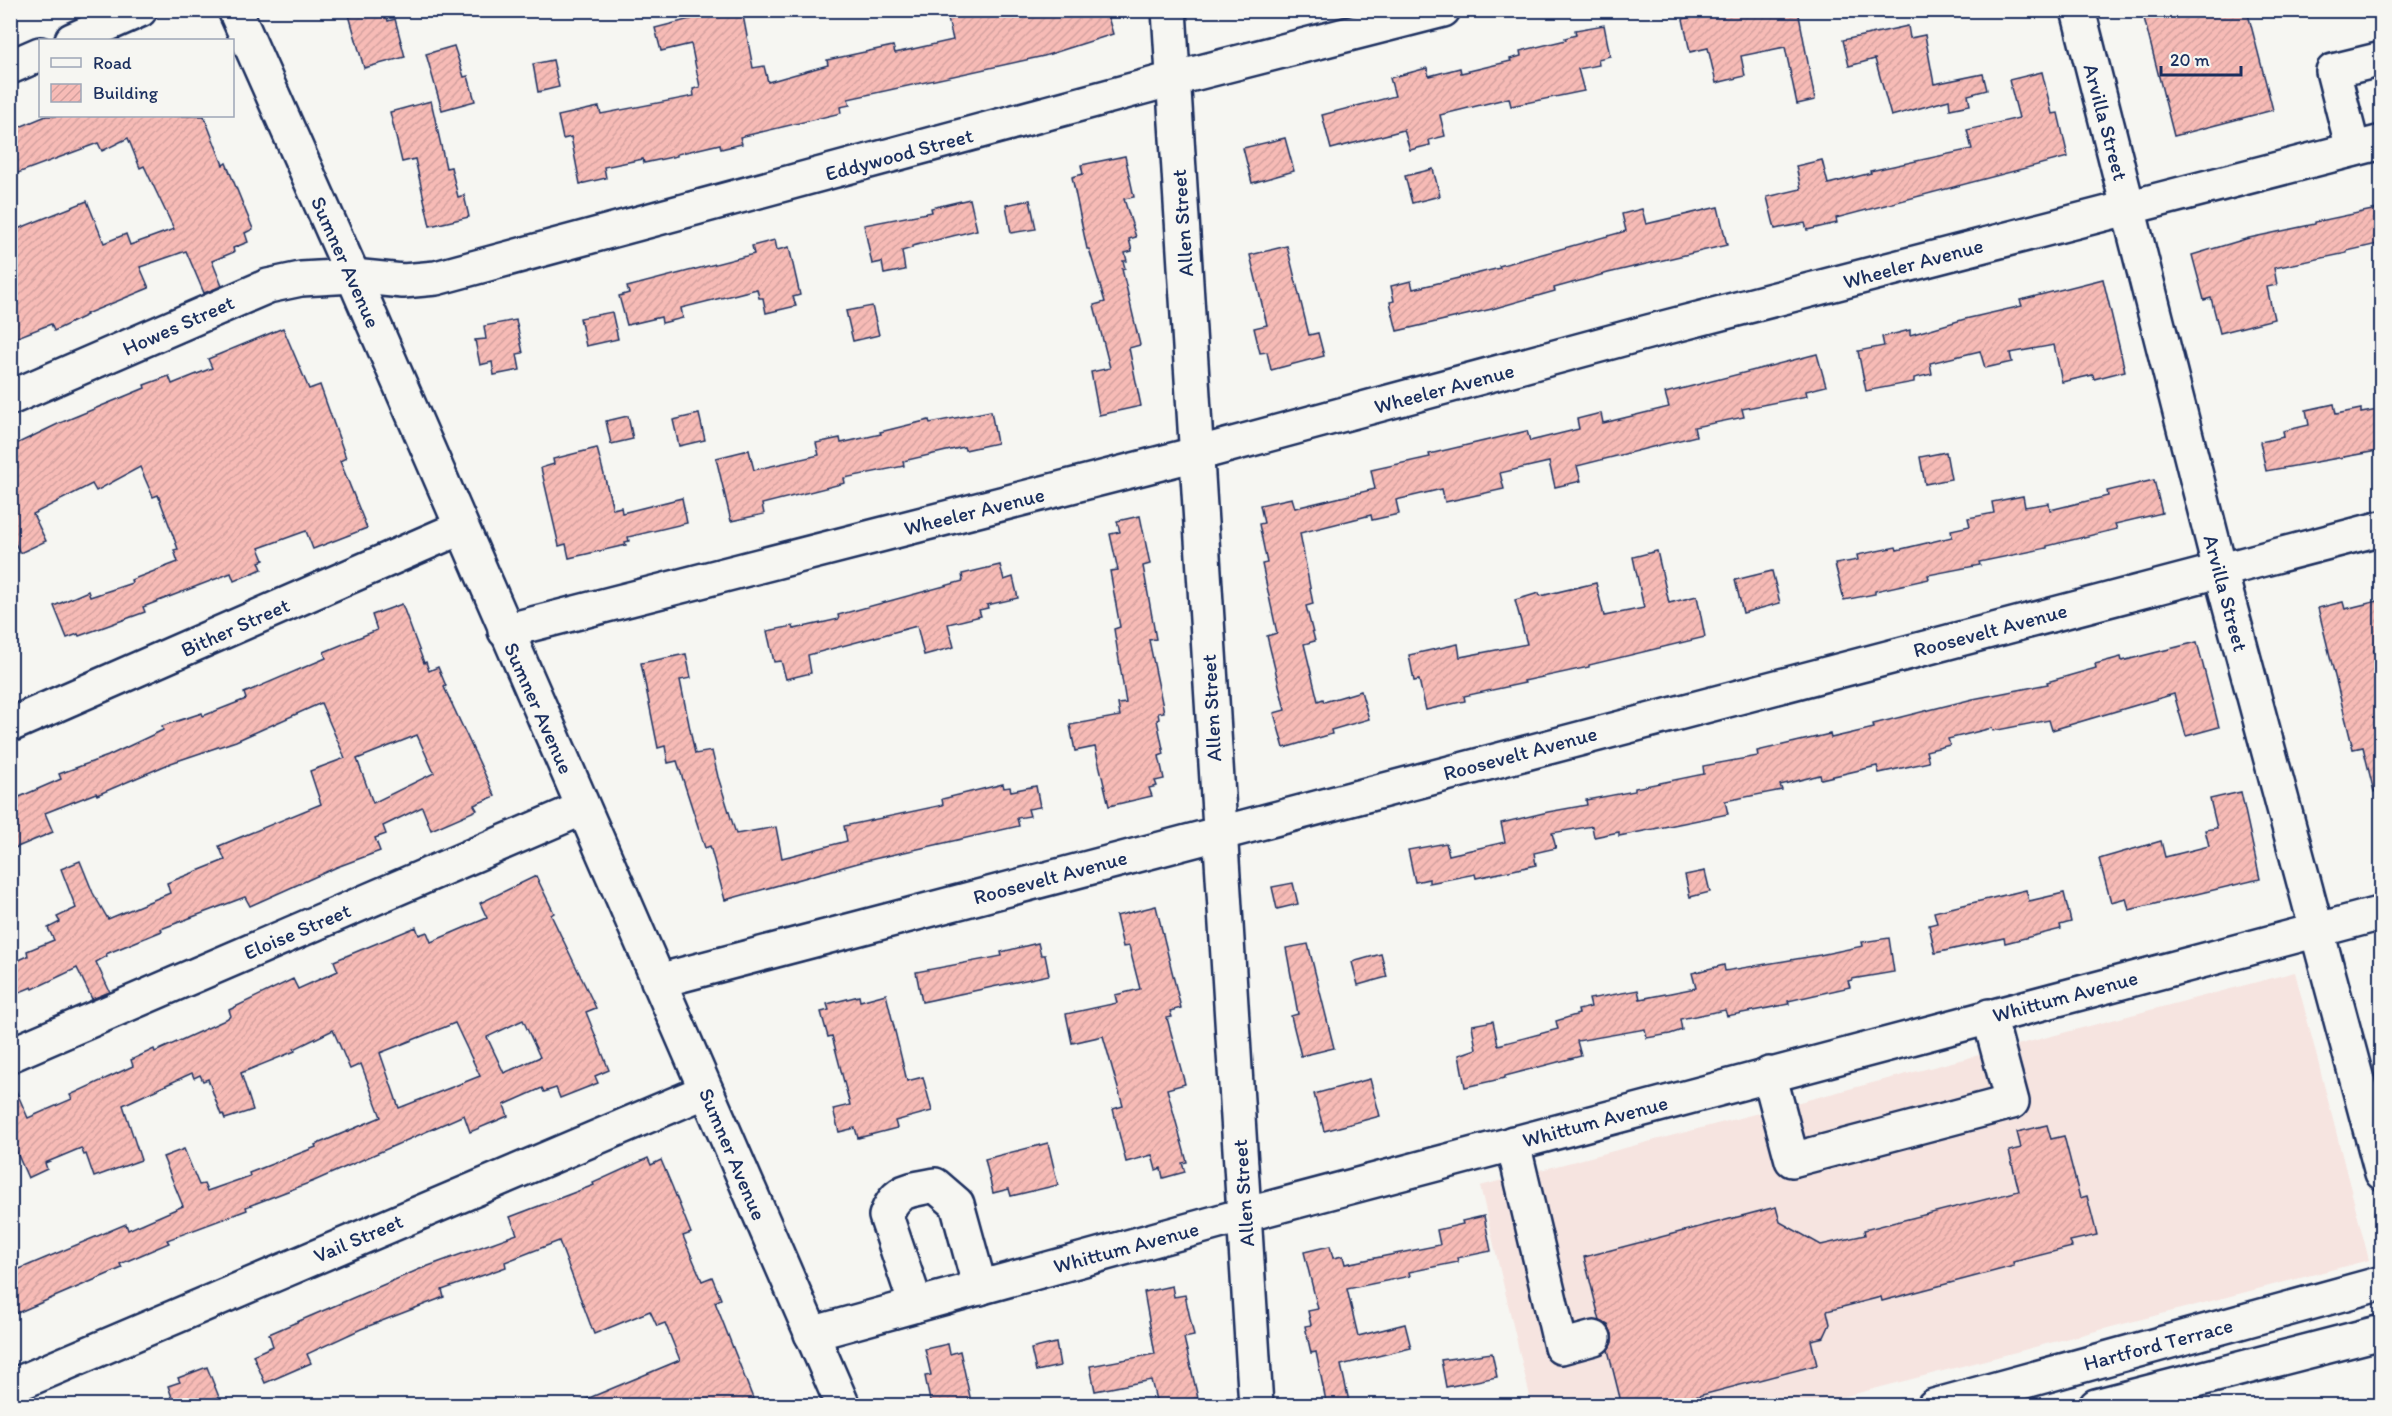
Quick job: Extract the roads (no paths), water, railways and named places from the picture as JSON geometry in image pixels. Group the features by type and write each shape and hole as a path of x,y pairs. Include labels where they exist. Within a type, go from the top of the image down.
{"street":[{"path":"74,39 140,10"},
{"name":"Sumner Avenue","path":"235,10 353,276 460,528 843,1406"},
{"name":"Allen Street","path":"1168,10 1256,1406"},
{"name":"Eddywood Street","path":"353,276 403,281 436,278 1173,79 1443,10"},
{"name":"Arvilla Street","path":"2078,10 2220,570 2382,1173"},
{"path":"10,67 39,54"},
{"path":"2368,146 2333,71 2382,59"},
{"name":"Wheeler Avenue","path":"505,631 1196,454 1648,332 2368,146"},
{"name":"Howes Street","path":"10,398 268,286 301,279 353,276"},
{"name":"Bither Street","path":"10,725 460,528"},
{"name":"Roosevelt Avenue","path":"658,981 2382,528"},
{"name":"Eloise Street","path":"10,1055 583,808"},
{"name":"Whittum Avenue","path":"811,1334 1769,1074 2382,913"},
{"path":"1769,1074 1792,1160 1815,1154 2012,1102 1989,1016"},
{"name":"Vail Street","path":"10,1387 706,1091"},
{"path":"1513,1143 1561,1347 1594,1338"},
{"path":"916,1305 886,1216 891,1201 899,1194 935,1185 957,1204 980,1288"},
{"name":"Hartford Terrace","path":"1934,1406 2382,1283"},
{"name":"Hartford Terrace","path":"2096,1406 2382,1332"}]}
